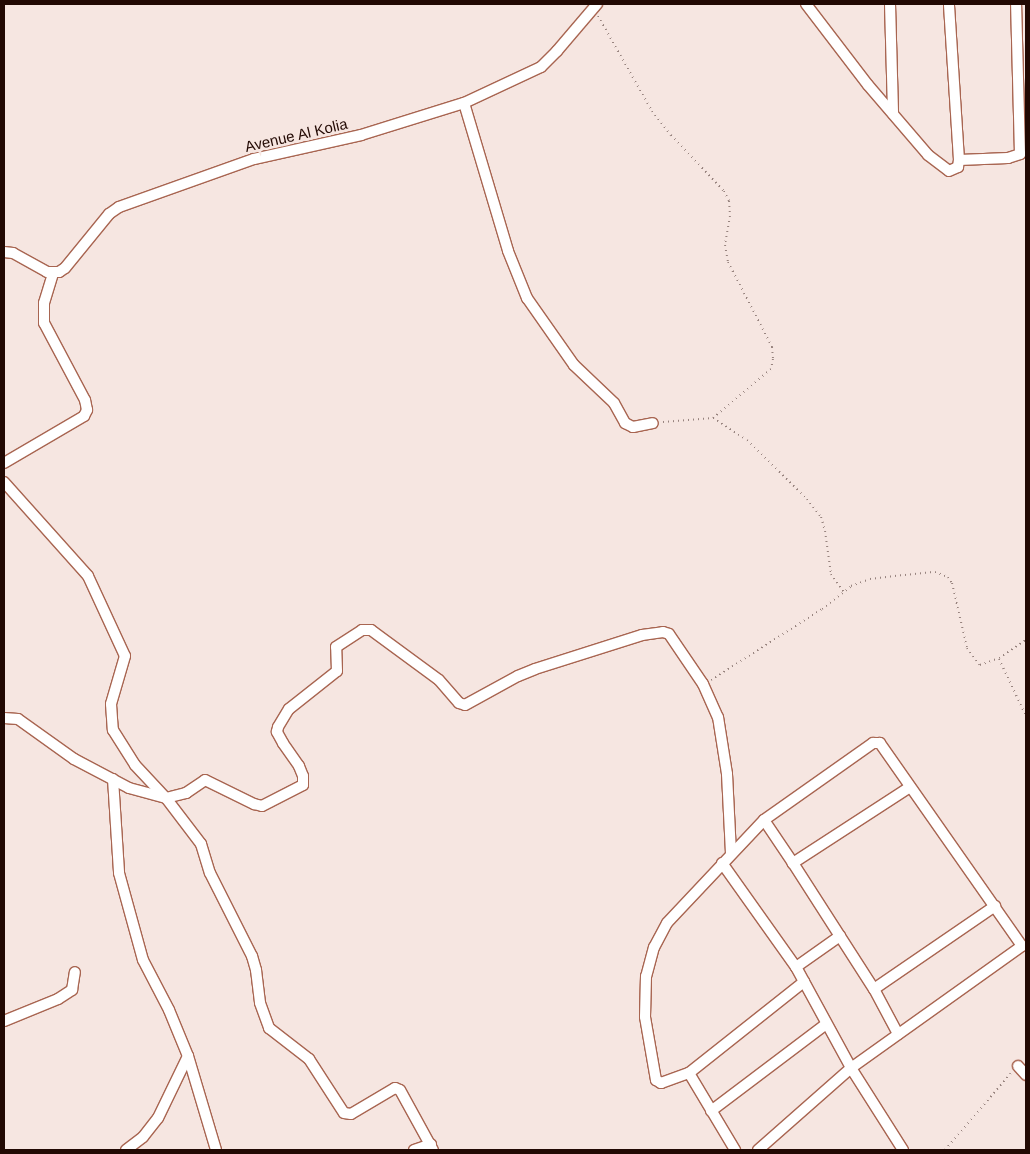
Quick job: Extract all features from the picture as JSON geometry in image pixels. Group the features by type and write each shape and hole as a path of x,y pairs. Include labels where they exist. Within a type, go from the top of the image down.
{"street":[{"path":"806,4 868,85 942,168 949,171 955,170 958,167 959,160 949,4"},
{"path":"890,4 893,114"},
{"path":"959,160 1018,156 1022,129 1016,4"},
{"name":"Avenue Al Kolia","path":"53,273 65,268 109,214 133,200 254,159 361,135 464,103 541,67 558,51 595,6"},
{"path":"464,103 508,251 527,298 574,364 614,404 625,423 633,427 654,423"},
{"path":"4,252 13,253 53,273 44,303 44,323 84,400 87,410 84,416 4,464"},
{"path":"4,482 88,576 125,656 111,704 113,730 135,765 166,798 201,844 210,873 252,956 256,970 260,1003 269,1028 308,1059 344,1113 352,1114 395,1088 400,1090 432,1147 414,1150"},
{"path":"4,718 18,718 74,760 148,795 166,798 186,793 205,780 254,804 262,806 303,785 303,776 299,766 277,732 278,727 289,709 337,671 336,647 351,635 362,630 371,630 439,680 462,704 535,669 657,632 669,634 703,684 718,717 727,774 731,853"},
{"path":"758,1150 851,1068 1004,961 1022,946 910,788 884,746 880,743 873,743 764,820 667,923 654,947 646,976 645,1017 656,1080 661,1083 689,1073 804,982"},
{"path":"113,779 119,873 143,960 169,1010 188,1056 216,1150"},
{"path":"793,863 910,788"},
{"path":"764,820 874,989 898,1034"},
{"path":"722,863 796,967 851,1068 903,1150"},
{"path":"874,989 995,906"},
{"path":"796,967 840,936"},
{"path":"4,1021 58,999 72,990 74,972"},
{"path":"711,1111 826,1024"},
{"path":"126,1150 143,1137 158,1118 188,1056"},
{"path":"1018,1066 1026,1075"},
{"path":"689,1073 735,1150"}],"path":[{"path":"595,6 652,112 724,191 729,201 730,216 725,245 728,262 772,347 773,359 771,369 713,418 654,423"},
{"path":"713,418 747,440 807,499 826,531 831,574 844,592"},
{"path":"703,684 734,667 822,609 851,586 870,579 941,574 952,583 967,648 980,665 999,658 1026,640"},
{"path":"999,658 1026,716"},
{"path":"946,1150 1018,1066"}]}
